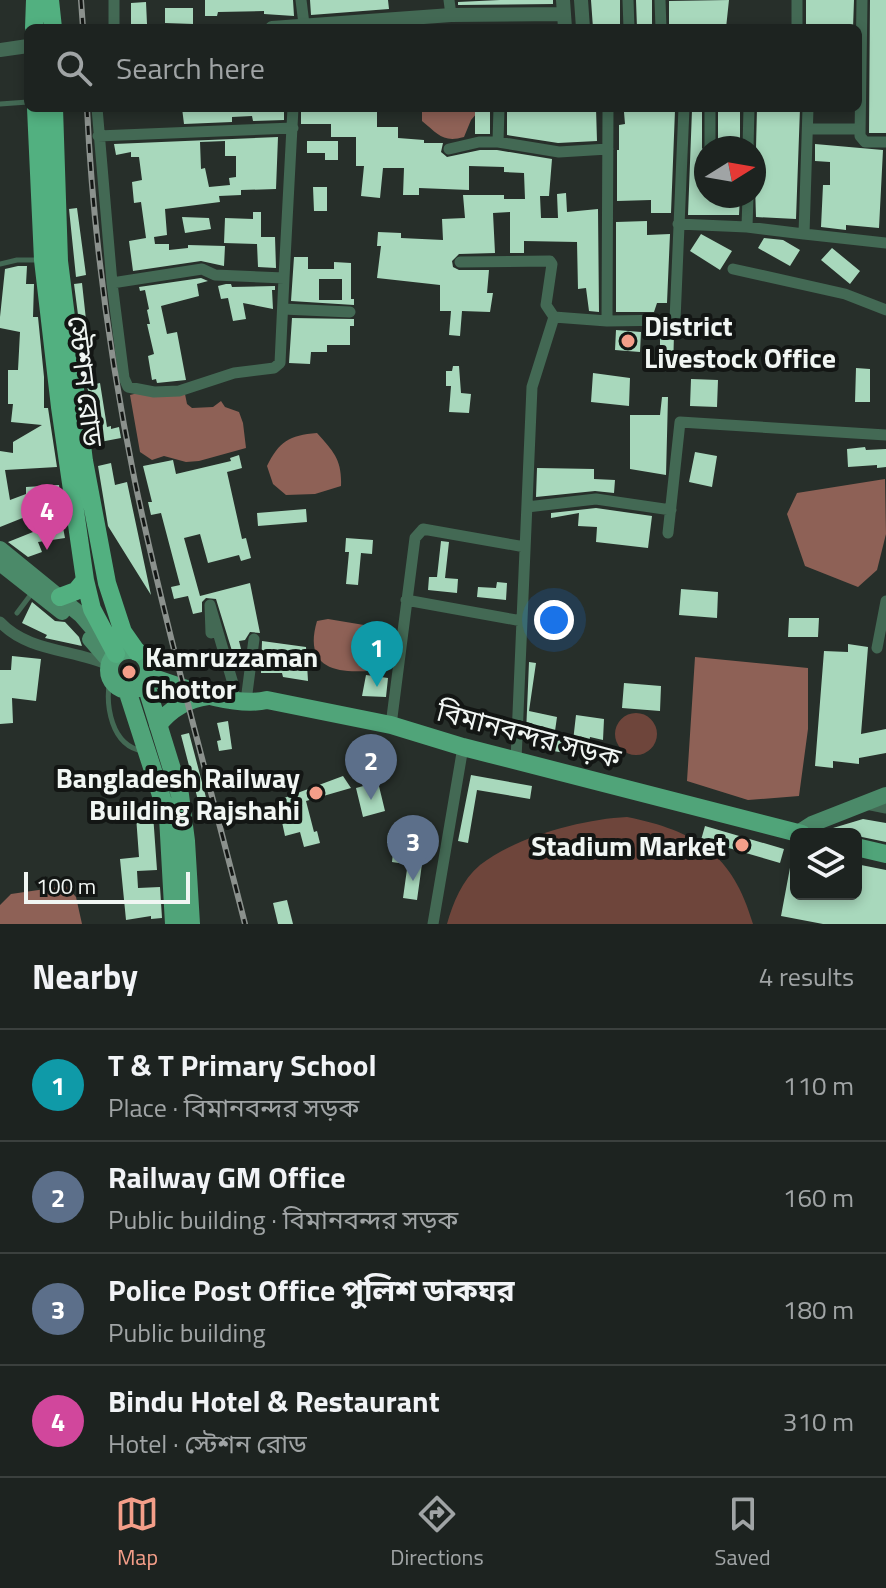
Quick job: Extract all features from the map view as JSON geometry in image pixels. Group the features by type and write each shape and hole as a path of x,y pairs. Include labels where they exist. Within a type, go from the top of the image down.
{"highway":[{"path":"34,24 35,0"},
{"path":"50,0 53,24"},
{"name":"স্টেশন রোড","path":"36,112 51,260 60,407 85,580 112,663"},
{"name":"স্টেশন রোড","path":"54,112 51,260 99,548 117,618 144,669"},
{"path":"60,597 76,591 85,580"}],"main road":[{"path":"0,549 75,621 112,663"},
{"path":"0,563 37,587 60,597 81,615 112,663 120,688 140,687 144,669"},
{"path":"112,663 126,650 144,669 211,695"},
{"path":"144,669 240,694"},
{"name":"স্টেশন রোড","path":"144,669 180,795 191,924"},
{"path":"127,690 168,817 174,924"},
{"name":"বিমানবন্দর সড়ক","path":"240,694 258,692 267,700 391,725 463,747 790,831"},
{"path":"158,725 169,711 188,701 211,695 240,694"},
{"path":"807,828 886,795"},
{"path":"862,848 886,854"}],"street":[{"path":"114,0 114,24"},
{"path":"295,24 301,0"},
{"path":"581,0 583,24"},
{"path":"628,0 629,24"},
{"path":"660,0 661,24"},
{"path":"797,0 797,24"},
{"path":"862,0 862,24"},
{"path":"397,24 450,8 499,21 563,14"},
{"path":"0,50 24,47"},
{"path":"97,112 124,378 128,387 154,392 179,391 234,373 274,368 280,363 293,112"},
{"path":"498,142 499,112"},
{"path":"607,321 608,112"},
{"path":"554,317 607,321 675,320 684,112"},
{"path":"710,112 710,136"},
{"path":"748,136 749,112"},
{"path":"804,234 808,112"},
{"path":"860,112 861,140 886,142"},
{"path":"98,136 293,128"},
{"path":"808,129 860,129"},
{"path":"449,149 479,142 559,152 608,149"},
{"path":"747,227 748,208"},
{"path":"678,224 747,227 886,243"},
{"path":"460,262 550,261 546,305 554,317"},
{"path":"112,283 202,269 215,275 284,278"},
{"path":"733,269 845,294 886,310"},
{"path":"283,309 350,312"},
{"path":"516,760 532,387 554,317"},
{"path":"668,533 680,422 886,435"},
{"path":"527,507 596,499 671,510"},
{"path":"391,725 415,538 423,529 525,547"},
{"path":"406,600 522,621"},
{"path":"877,648 886,601"},
{"path":"211,633 210,605 240,694"},
{"path":"0,622 11,634 33,644 112,663"},
{"path":"240,694 254,639"},
{"path":"433,924 463,747"},
{"path":"862,803 886,808"}],"lane":[{"path":"0,104 24,102"},
{"path":"0,264 17,260 51,260"},
{"path":"17,613 37,587"},
{"path":"112,663 107,694 109,711 121,739 132,750 148,752"}],"shaded area":[{"path":"422,112 478,112 464,137 451,139 441,136 422,121"},
{"path":"185,394 187,404 192,408 213,407 221,401 225,407 239,412 246,448 199,461 186,462 164,456 152,460 140,452 130,395"},
{"path":"317,433 336,457 341,486 315,494 286,495 273,484 267,466 286,441"},
{"path":"885,479 886,534 877,570 858,587 805,566 787,514 797,493"},
{"path":"328,619 370,626 390,634 393,649 387,669 343,671 322,662 314,639 317,621"},
{"path":"695,657 808,668 808,729 799,796 748,800 687,781"},
{"path":"636,713 651,719 657,734 651,749 636,755 621,749 615,734 621,719"},
{"path":"627,817 673,830 708,850 723,863 735,880 753,924 447,924 463,885 480,865 495,855 550,831 590,821"},
{"path":"66,886 76,897 82,924 0,924 0,905 11,894"}],"building":[{"path":"205,0 293,0 294,16 264,14 264,11 218,12 217,16 205,16"},
{"path":"310,0 388,0 389,9 311,15"},
{"path":"553,0 553,4 458,5 458,2"},
{"path":"591,0 620,0 620,24 593,24"},
{"path":"636,0 652,0 652,24 637,24"},
{"path":"729,0 726,24 669,24 669,1"},
{"path":"806,0 854,0 853,24 806,24"},
{"path":"870,0 886,0 886,133 869,133"},
{"path":"146,2 147,24 131,24 131,3"},
{"path":"165,8 193,8 193,24 165,23"},
{"path":"182,112 284,112 284,120 253,121 252,116 232,117 232,122 184,124"},
{"path":"301,112 377,112 377,127 398,127 398,138 443,143 441,152 447,157 497,150 552,159 549,196 540,196 541,218 558,218 557,194 566,193 567,212 598,209 599,312 589,311 586,288 578,289 577,242 524,241 524,253 510,253 510,212 493,213 495,253 459,254 452,261 453,267 459,270 489,270 487,293 493,293 490,312 462,311 460,336 449,335 451,311 440,311 440,285 377,278 381,246 377,246 378,232 401,233 401,238 443,240 442,219 465,218 463,195 504,195 504,199 525,199 524,173 504,172 504,167 469,166 469,190 419,188 419,195 403,195 404,168 383,168 380,198 361,196 364,166 356,166 356,137 331,137 331,124 301,124"},
{"path":"475,112 490,112 490,134 475,134"},
{"path":"507,112 596,112 597,141 558,143 507,135"},
{"path":"624,112 675,112 671,213 651,213 651,200 617,201 619,125 625,124"},
{"path":"692,112 702,112 702,136 694,136 694,208 739,208 739,215 688,215"},
{"path":"718,112 740,112 740,136 718,136"},
{"path":"757,112 800,112 796,219 756,217 756,208 766,208 766,136 756,136"},
{"path":"278,137 276,189 241,190 241,195 219,196 220,202 165,209 167,235 154,237 155,244 169,244 169,250 188,248 188,245 225,246 224,266 201,261 133,271 129,241 146,238 141,202 134,203 132,182 142,180 139,157 131,157 131,152 116,155 114,144","holes":["225,141 225,156 236,156 236,177 229,178 230,185 209,187 205,168 201,169 200,142"]},
{"path":"307,141 338,141 338,160 325,160 325,153 307,153"},
{"path":"815,144 883,150 879,228 846,225 846,230 821,227 823,185 830,185 830,162 815,161"},
{"path":"313,187 327,187 327,211 314,211"},
{"path":"77,208 86,275 76,277 69,209"},
{"path":"253,212 261,212 261,237 275,237 276,268 258,267 257,244 224,243 225,218 253,219"},
{"path":"182,217 209,218 211,229 185,233"},
{"path":"647,221 647,235 670,234 667,303 657,303 654,312 616,312 616,222"},
{"path":"701,234 732,251 720,270 690,251"},
{"path":"764,238 783,240 800,250 790,266 758,248"},
{"path":"832,248 860,271 850,284 821,260"},
{"path":"294,257 308,257 308,269 334,269 334,262 351,263 351,299 354,299 354,305 291,301","holes":["319,279 342,279 342,300 319,300"]},
{"path":"27,266 26,284 34,284 33,317 38,317 44,408 48,408 57,467 5,470 10,500 26,494 26,487 59,485 61,501 58,501 65,538 38,542 42,552 28,557 8,542 38,530 35,513 0,527 0,451 13,453 13,442 42,425 11,422 13,404 8,404 8,370 18,370 20,332 0,328 0,317 5,269"},
{"path":"201,278 208,281 197,284 199,296 161,306 167,334 177,332 186,380 157,383 156,379 152,380 148,356 154,354 147,324 150,324 149,309 145,290 140,291 139,287"},
{"path":"82,283 87,329 80,330 74,284"},
{"path":"226,284 232,287 275,286 272,290 273,309 243,303 246,319 233,321 228,298 221,299 218,286"},
{"path":"292,318 354,319 354,326 350,326 350,345 327,345 327,352 311,352 310,364 289,363"},
{"name":"District Livestock Office","path":"616,330 641,332 640,352 615,350"},
{"path":"660,333 674,334 673,370 664,370 665,354 660,354"},
{"path":"453,366 459,366 461,393 471,394 469,413 449,412 451,386 446,386 446,371 452,371"},
{"path":"856,368 870,369 870,402 855,402"},
{"path":"593,373 630,378 629,406 591,402"},
{"path":"691,379 718,380 717,407 690,406"},
{"path":"100,383 107,427 119,427 121,438 100,442 87,386"},
{"path":"662,397 668,397 666,475 630,469 630,415 660,415"},
{"path":"865,447 866,450 886,449 886,467 848,467 847,449"},
{"path":"695,452 717,456 712,487 689,482"},
{"path":"239,455 242,468 227,472 242,539 246,538 251,558 241,561 239,555 208,563 200,534 184,538 200,596 250,583 260,633 250,632 245,640 239,641 241,649 232,651 216,599 206,598 202,602 202,612 193,614 188,596 174,599 171,587 180,585 161,513 151,515 148,502 152,502 143,466 173,460 176,474 231,461 230,458"},
{"path":"111,463 115,485 127,482 151,595 108,526 98,466"},
{"path":"537,468 594,469 594,479 615,480 614,493 595,491 536,497"},
{"path":"596,508 652,516 648,548 596,542 597,527 578,526 579,513 551,518 551,513"},
{"path":"306,509 307,522 258,526 257,513"},
{"path":"346,538 373,540 372,554 361,553 358,585 346,584 349,552 345,552"},
{"path":"441,541 449,542 445,578 458,579 457,593 428,590 429,577 437,577"},
{"path":"497,582 507,583 506,600 477,597 478,587 496,588"},
{"path":"681,589 718,592 717,618 679,615"},
{"path":"32,602 55,621 65,622 79,637 82,646 45,638 47,635 22,623"},
{"path":"789,618 819,618 818,637 788,637"},
{"path":"262,641 306,647 308,681 283,677 282,673 261,673"},
{"path":"848,644 868,647 861,734 886,729 886,753 859,758 859,764 833,761 833,768 815,766 824,651 848,652"},
{"path":"12,656 41,659 36,701 12,698 13,723 0,724 0,670 11,670"},
{"path":"529,662 536,663 529,711 557,717 554,738 573,741 576,715 604,719 603,740 590,737 587,757 548,750 549,738 526,734"},
{"path":"366,675 388,678 386,697 362,696"},
{"path":"624,683 661,686 660,711 622,708"},
{"path":"228,721 232,749 219,751 217,741 221,740 217,723"},
{"path":"189,733 208,805 200,808 181,735"},
{"path":"471,775 532,786 530,799 477,790 468,843 458,841"},
{"path":"343,776 351,788 306,801 320,843 304,847 300,832 285,836 282,822 287,815 284,798"},
{"path":"378,782 385,811 363,817 356,788"},
{"path":"153,814 157,870 137,871 138,888 160,887 162,918 151,919 151,916 126,920 120,859 139,857 136,816"},
{"path":"863,819 886,823 886,842 862,837 862,828 833,828"},
{"name":"Stadium Market","path":"705,826 784,849 780,863 701,840"},
{"path":"388,833 409,837 405,864 392,862 394,844 387,843"},
{"path":"408,862 422,864 417,900 403,898"},
{"path":"862,865 886,870 886,924 823,924 781,916 790,868 790,900 862,900"},
{"path":"287,900 293,924 278,924 273,903"}],"railway":[{"path":"81,0 83,24"},
{"path":"87,112 98,249 126,436 160,593 245,924"}],"place":[{"name":"District Livestock Office","path":"628,341"},
{"name":"Bindu Hotel & Restaurant","path":"47,550"},
{"name":"Kamruzzaman Chottor","path":"129,672"},
{"name":"T & T Primary School","path":"377,687"},
{"name":"Bangladesh Railway Building Rajshahi","path":"316,793"},
{"name":"Railway GM Office","path":"371,800"},
{"name":"Stadium Market","path":"742,845"},
{"name":"Police Post Office পুলিশ ডাকঘর","path":"413,881"}]}
